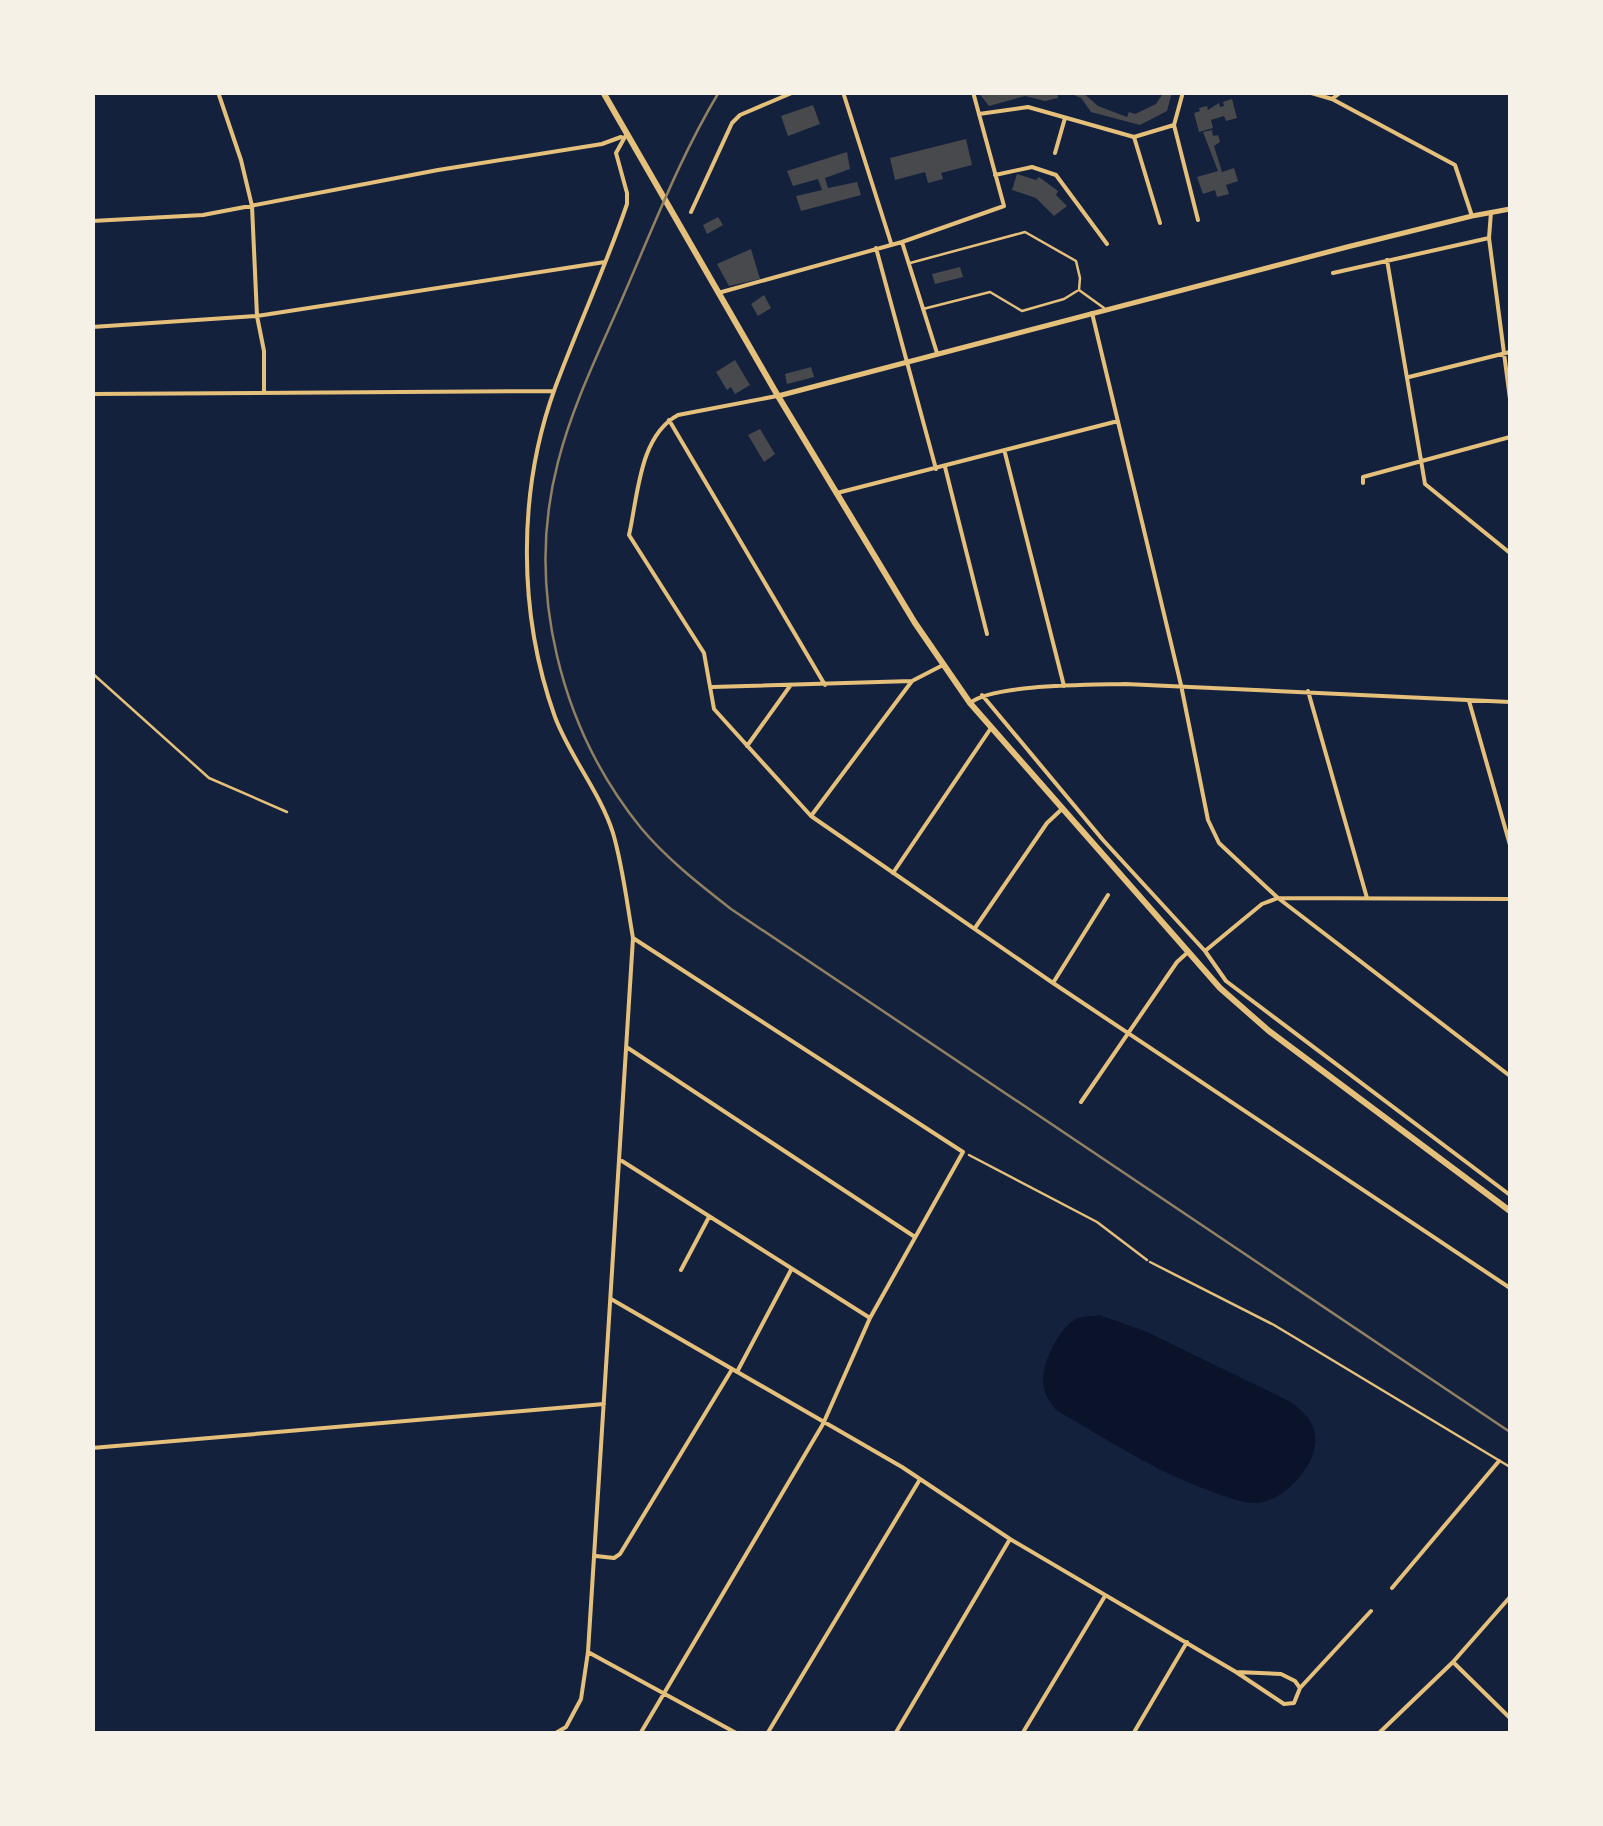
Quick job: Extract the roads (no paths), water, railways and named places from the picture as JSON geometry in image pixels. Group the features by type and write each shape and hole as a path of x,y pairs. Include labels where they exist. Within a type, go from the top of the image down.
{"main road":[{"path":"604,92 778,396 943,666 970,703 1220,988 1269,1031 1510,1211"}],"street":[{"path":"218,92 252,206 264,392"},
{"path":"692,212 732,123 740,115 794,92"},
{"path":"843,92 892,244"},
{"path":"718,293 902,242 1004,206 972,92"},
{"path":"1183,92 1174,126 1198,220"},
{"path":"1308,92 1332,98 1455,165 1472,216"},
{"path":"1332,98 1340,92"},
{"path":"979,114 1028,107 1134,137 1174,126"},
{"path":"1055,154 1065,118"},
{"path":"92,221 203,216 438,170 602,144 626,135"},
{"path":"554,1734 566,1726 581,1699 588,1652 622,1161 633,938 613,832 556,719 536,647 528,592 528,510 540,440 554,391 628,198 616,153 626,135"},
{"path":"1134,137 1160,223"},
{"path":"995,174 1032,167 1056,175 1107,244"},
{"path":"1510,210 1472,216 1092,312 778,396 678,415 660,429 648,450 629,534 704,653 714,710 811,816 1510,1288"},
{"path":"1491,212 1489,238 1510,399"},
{"path":"1333,273 1489,238"},
{"path":"902,242 937,353"},
{"path":"876,248 936,469"},
{"path":"1387,260 1425,484 1510,553"},
{"path":"92,326 257,316 605,262"},
{"path":"1092,312 1181,685 1208,820 1219,843 1278,898 1510,1076"},
{"path":"1409,377 1510,352"},
{"path":"92,394 554,391"},
{"path":"669,420 825,685"},
{"path":"837,494 1118,421"},
{"path":"1363,483 1363,477 1510,437"},
{"path":"1005,450 1064,686"},
{"path":"945,467 987,634"},
{"path":"710,688 912,682 943,666"},
{"path":"811,816 912,682"},
{"path":"970,703 982,695 1064,686 1181,685 1510,702"},
{"path":"746,746 790,686"},
{"path":"1308,691 1368,898"},
{"path":"982,695 1226,980 1510,1196"},
{"path":"1468,699 1510,845"},
{"path":"893,873 992,728"},
{"path":"975,928 1047,823 1062,809"},
{"path":"1053,983 1108,895"},
{"path":"1205,951 1262,904 1278,898 1510,898"},
{"path":"633,938 964,1152 870,1318 823,1424 640,1734"},
{"path":"1081,1102 1177,962 1187,954"},
{"path":"628,1048 914,1237"},
{"path":"622,1161 870,1318"},
{"path":"681,1270 710,1215"},
{"path":"596,1556 614,1558 620,1554 734,1371 791,1270"},
{"path":"611,1298 902,1467 1010,1539 1187,1642 1284,1704 1294,1704 1300,1688 1371,1611"},
{"path":"92,1448 604,1404"},
{"path":"1392,1588 1500,1461"},
{"path":"767,1734 919,1480"},
{"path":"895,1734 1010,1539"},
{"path":"1022,1734 1105,1596"},
{"path":"1378,1734 1452,1662 1510,1597"},
{"path":"1133,1734 1187,1642"},
{"path":"588,1652 738,1734"},
{"path":"1452,1662 1510,1718"},
{"path":"1236,1672 1281,1674 1300,1688"},
{"path":"566,1726 571,1734"}],"lane":[{"path":"909,263 1024,232 1076,260 1079,290"},
{"path":"1079,290 1106,309"},
{"path":"923,309 990,292 1022,311 1064,300 1079,290"},
{"path":"1150,1262 1274,1325 1510,1467"}],"water":[{"path":"1100,1315 1147,1332 1291,1402 1308,1418 1315,1437 1313,1454 1298,1478 1267,1501 1235,1500 1152,1465 1056,1410 1043,1381 1053,1347 1076,1319"}],"railway":[{"path":"719,92 669,190 579,397 558,462 549,510 548,607 557,655 570,701 613,789 662,850 731,909 1510,1432"}]}
